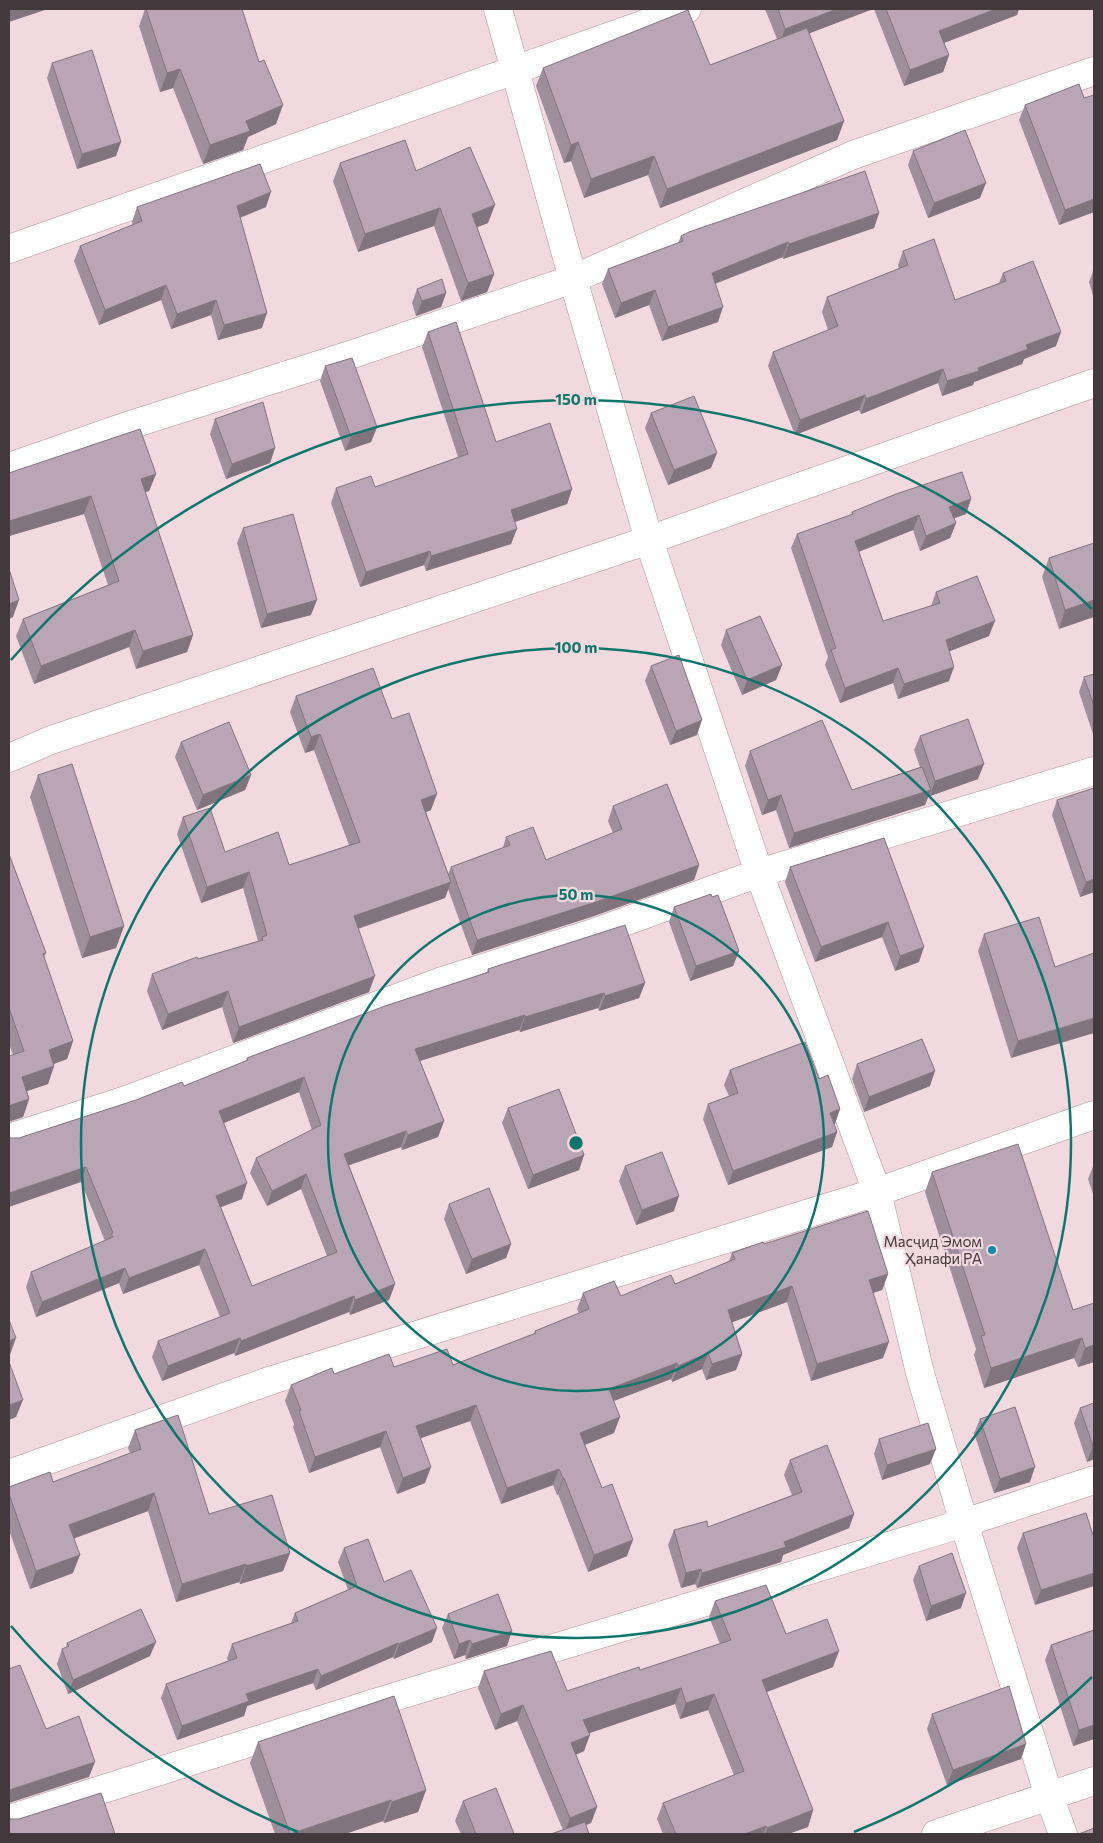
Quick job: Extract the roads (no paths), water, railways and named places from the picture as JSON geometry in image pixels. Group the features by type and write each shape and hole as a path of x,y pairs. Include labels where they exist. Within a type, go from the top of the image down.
{"street":[{"path":"498,9 573,279 649,540 759,873 877,1192 920,1373 964,1523 1049,1796 1063,1834"},
{"path":"9,249 687,9"},
{"path":"9,467 130,425 353,354 573,279 853,155 1094,71"},
{"path":"9,758 51,740 649,540 1094,383"},
{"path":"9,1138 126,1100 442,981 596,932 759,873 1094,771"},
{"path":"9,1474 272,1380 877,1192 1094,1115"},
{"path":"9,1819 371,1704 964,1523 1094,1480"},
{"path":"936,1834 1094,1781"}],"place":[{"name":"Масҷид Эмом Ҳанафи РА","path":"992,1250"}]}
